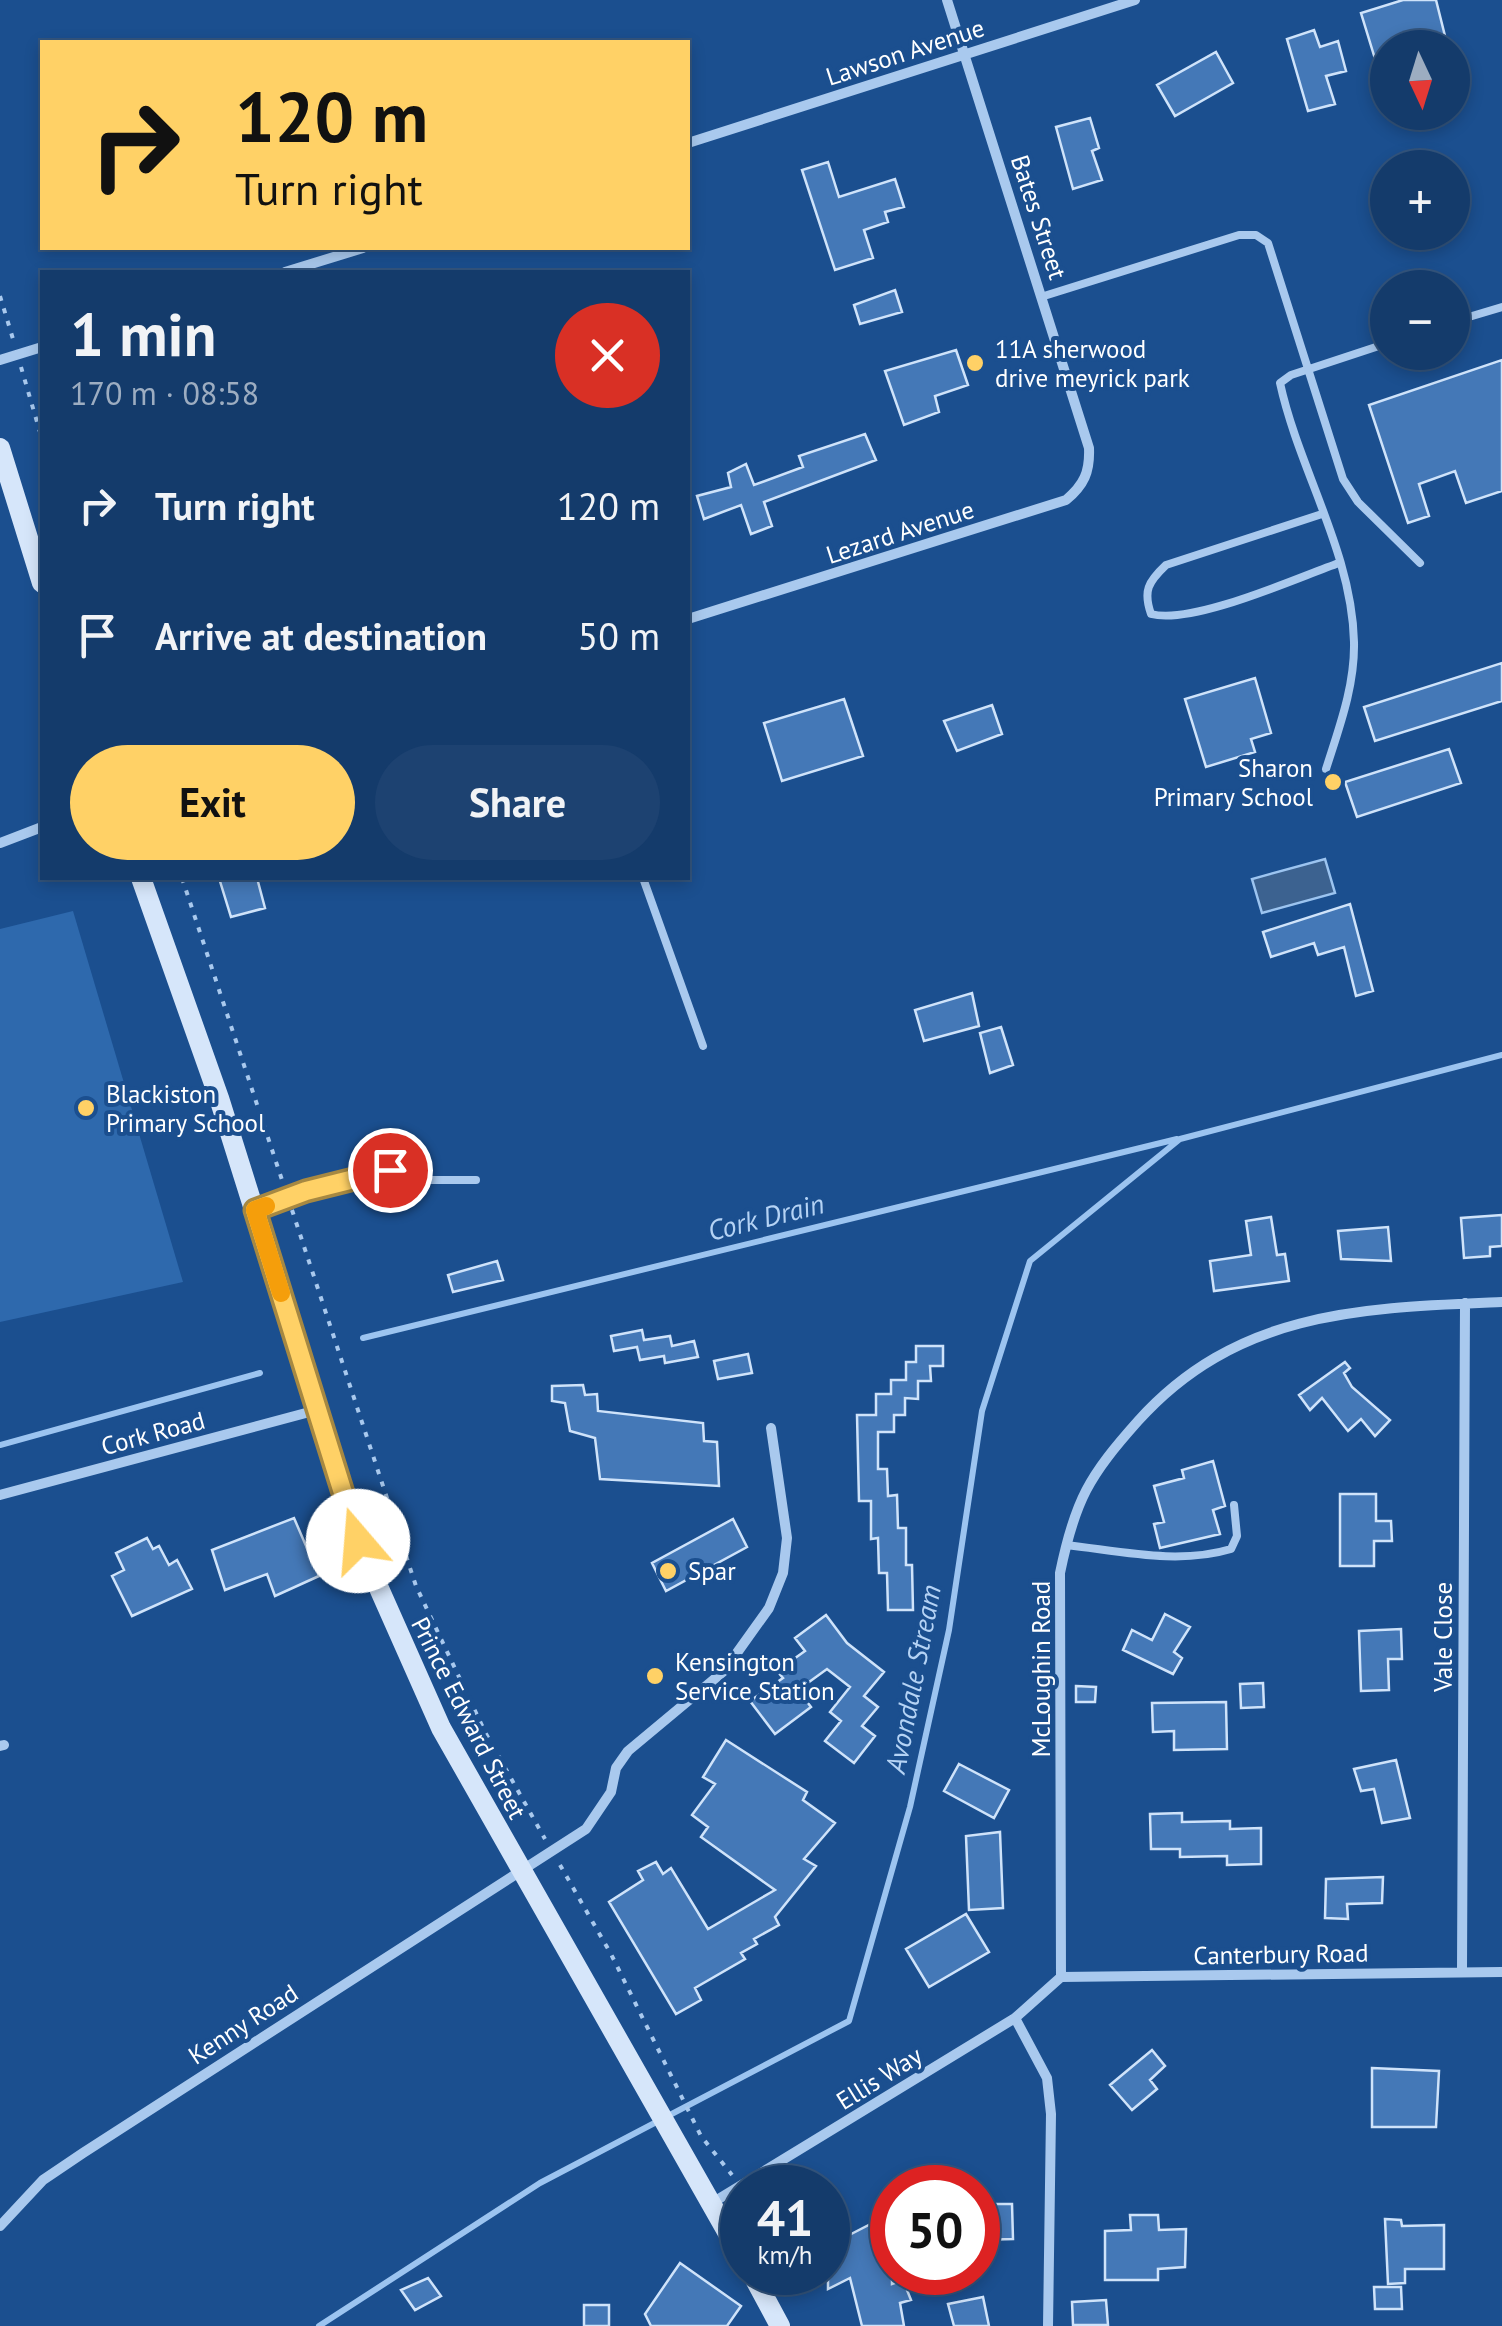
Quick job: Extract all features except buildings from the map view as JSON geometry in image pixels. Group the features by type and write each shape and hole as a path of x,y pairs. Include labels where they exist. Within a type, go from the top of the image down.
{"main road":[{"path":"0,448 40,577"},
{"name":"Prince Edward Street","path":"142,880 255,1210 358,1541 408,1658 441,1728 720,2217"},
{"path":"763,2295 780,2326"}],"street":[{"name":"Bates Street","path":"948,0 1089,448"},
{"name":"Lawson Avenue","path":"690,142 1135,0"},
{"path":"291,270 356,250"},
{"path":"0,360 40,348"},
{"name":"Lezard Avenue","path":"690,618 1066,500 1082,487 1089,466 1089,448"},
{"path":"0,843 40,829"},
{"name":"McLoughin Road","path":"1061,1977 1060,1573 1072,1516 1095,1470 1154,1404 1201,1363 1258,1336 1314,1318 1372,1307 1502,1302"},
{"name":"Vale Close","path":"1462,1971 1465,1303"},
{"name":"Cork Road","path":"0,1495 317,1410"},
{"name":"Kenny Road","path":"0,2226 43,2180 83,2152 432,1924 553,1854 586,1830 602,1809 616,1768 628,1750 724,1672 769,1608 783,1574 787,1538 772,1428"},
{"name":"Canterbury Road","path":"1061,1977 1502,1972"},
{"name":"Ellis Way","path":"775,2165 1015,2018 1061,1977"},
{"path":"1015,2018 1047,2078 1051,2114 1048,2326"},
{"name":"Ellis Way","path":"712,2202 720,2198"}],"lane":[{"path":"1044,296 1239,235 1256,235 1268,243 1276,257 1349,492 1420,563"},
{"path":"1470,317 1502,307"},
{"path":"1326,769 1347,702 1354,644 1350,596 1280,383 1311,368 1370,349"},
{"path":"1322,514 1166,565 1149,582 1145,598 1151,614 1165,618 1234,601 1338,562"},
{"path":"644,880 703,1046"},
{"path":"255,1210 390,1170 405,1171 416,1180 476,1180"},
{"path":"1066,1546 1182,1558 1207,1556 1230,1548 1237,1536 1234,1505"}],"path":[{"path":"183,880 416,1586 485,1732 611,1954 702,2136 725,2165"}],"shaded area":[{"path":"1325,859 1335,893 1262,913 1252,879"},
{"path":"73,911 183,1282 0,1322 0,929"}],"waterway":[{"name":"Avondale Stream","path":"319,2326 540,2183 849,2021 910,1807 949,1630 982,1411 1030,1261 1180,1139 1502,1055"},
{"name":"Cork Drain","path":"363,1338 1177,1139"},
{"name":"Cork Drain","path":"0,1445 260,1373"}],"slow traffic":[{"path":"266,1206 255,1210 281,1293"}],"place":[{"name":"11A sherwood drive meyrick park","path":"975,363"},
{"name":"Sharon Primary School","path":"1333,782"},
{"name":"Blackiston Primary School","path":"86,1108"},
{"name":"Spar","path":"668,1571"},
{"name":"Kensington Service Station","path":"655,1676"}],"route":[{"path":"358,1541 255,1210 306,1191 390,1170"}]}
